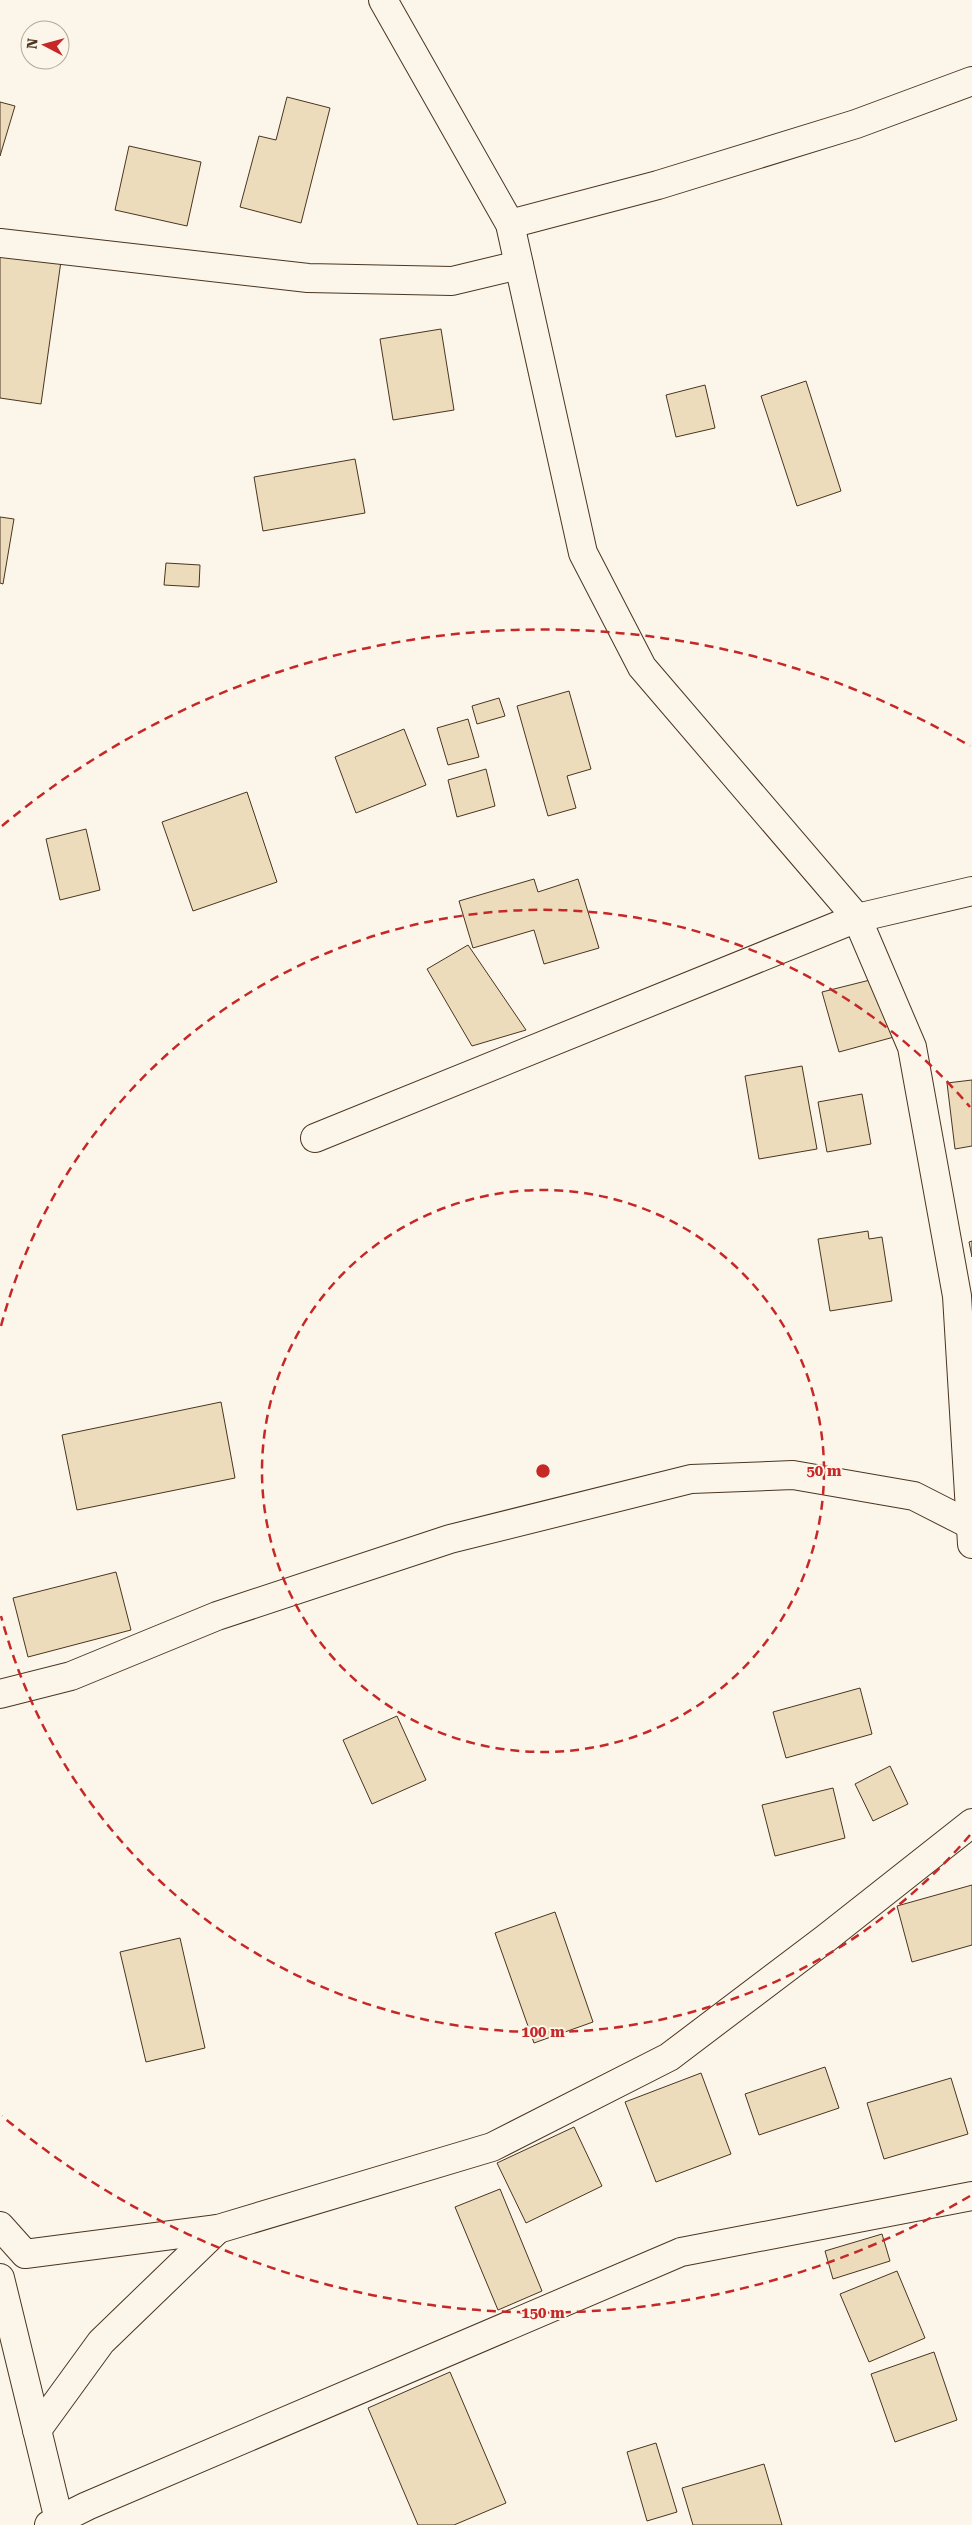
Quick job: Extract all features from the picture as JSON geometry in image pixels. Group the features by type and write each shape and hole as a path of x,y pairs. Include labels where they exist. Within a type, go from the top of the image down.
{"street":[{"path":"383,0 510,224 583,553 642,667 857,918 912,1047 957,1296 971,1534"},
{"path":"510,224 658,185 847,127 972,81"},
{"path":"0,243 308,278 452,281 519,265"},
{"path":"315,1138 857,918 972,892"},
{"path":"0,1694 71,1676 217,1616 450,1539 691,1479 793,1475 914,1496 971,1534"},
{"path":"0,2226 25,2254 218,2229 492,2147 669,2057 825,1939 972,1823"},
{"path":"0,2278 37,2430 54,2522 377,2380 681,2252 972,2196"},
{"path":"37,2430 101,2342 218,2229"}],"building":[{"path":"287,97 330,108 301,223 240,207 259,136 276,140"},
{"path":"0,102 15,106 0,156"},
{"path":"129,146 201,162 187,226 115,210"},
{"path":"0,253 61,261 41,404 0,398"},
{"path":"441,329 454,410 393,420 380,339"},
{"path":"806,381 841,491 797,506 761,396"},
{"path":"705,385 715,428 676,437 666,395"},
{"path":"355,459 365,513 263,531 254,477"},
{"path":"0,517 14,519 3,584 0,583"},
{"path":"166,563 200,565 199,587 164,585"},
{"path":"569,691 591,769 567,776 576,808 548,816 517,706"},
{"path":"499,698 505,716 477,724 472,706"},
{"path":"468,719 479,757 448,765 437,728"},
{"path":"404,729 426,785 356,813 335,757"},
{"path":"486,769 495,806 457,817 448,780"},
{"path":"247,792 277,882 193,911 162,822"},
{"path":"86,829 100,890 60,900 46,839"},
{"path":"534,879 538,892 578,879 599,948 544,964 534,930 473,948 459,901"},
{"path":"468,945 526,1030 472,1046 427,969"},
{"path":"878,978 894,1037 839,1052 822,992"},
{"path":"802,1066 817,1149 759,1159 745,1076"},
{"path":"972,1080 972,1146 955,1149 947,1083"},
{"path":"862,1094 871,1144 827,1152 818,1102"},
{"path":"868,1231 869,1239 882,1237 892,1301 830,1311 818,1239"},
{"path":"972,1241 972,1257 969,1242"},
{"path":"221,1402 235,1478 77,1510 62,1435"},
{"path":"116,1572 131,1630 28,1657 13,1598"},
{"path":"860,1688 872,1734 786,1758 773,1712"},
{"path":"397,1716 426,1780 372,1804 343,1740"},
{"path":"890,1766 908,1804 873,1821 855,1784"},
{"path":"833,1788 845,1838 775,1856 762,1805"},
{"path":"972,1885 972,1945 912,1962 897,1906"},
{"path":"555,1912 593,2022 534,2043 495,1933"},
{"path":"180,1938 205,2048 146,2062 120,1952"},
{"path":"825,2067 839,2108 759,2135 745,2094"},
{"path":"701,2073 731,2154 656,2182 625,2102"},
{"path":"951,2078 968,2134 884,2159 867,2103"},
{"path":"574,2127 602,2186 526,2223 497,2163"},
{"path":"500,2189 542,2291 498,2310 455,2207"},
{"path":"882,2234 890,2261 833,2279 825,2251"},
{"path":"897,2271 925,2338 869,2362 840,2294"},
{"path":"934,2352 957,2420 895,2442 871,2374"},
{"path":"450,2372 506,2503 454,2525 418,2525 368,2408"},
{"path":"656,2443 677,2512 647,2521 627,2452"},
{"path":"764,2464 782,2525 693,2525 682,2488"}]}
